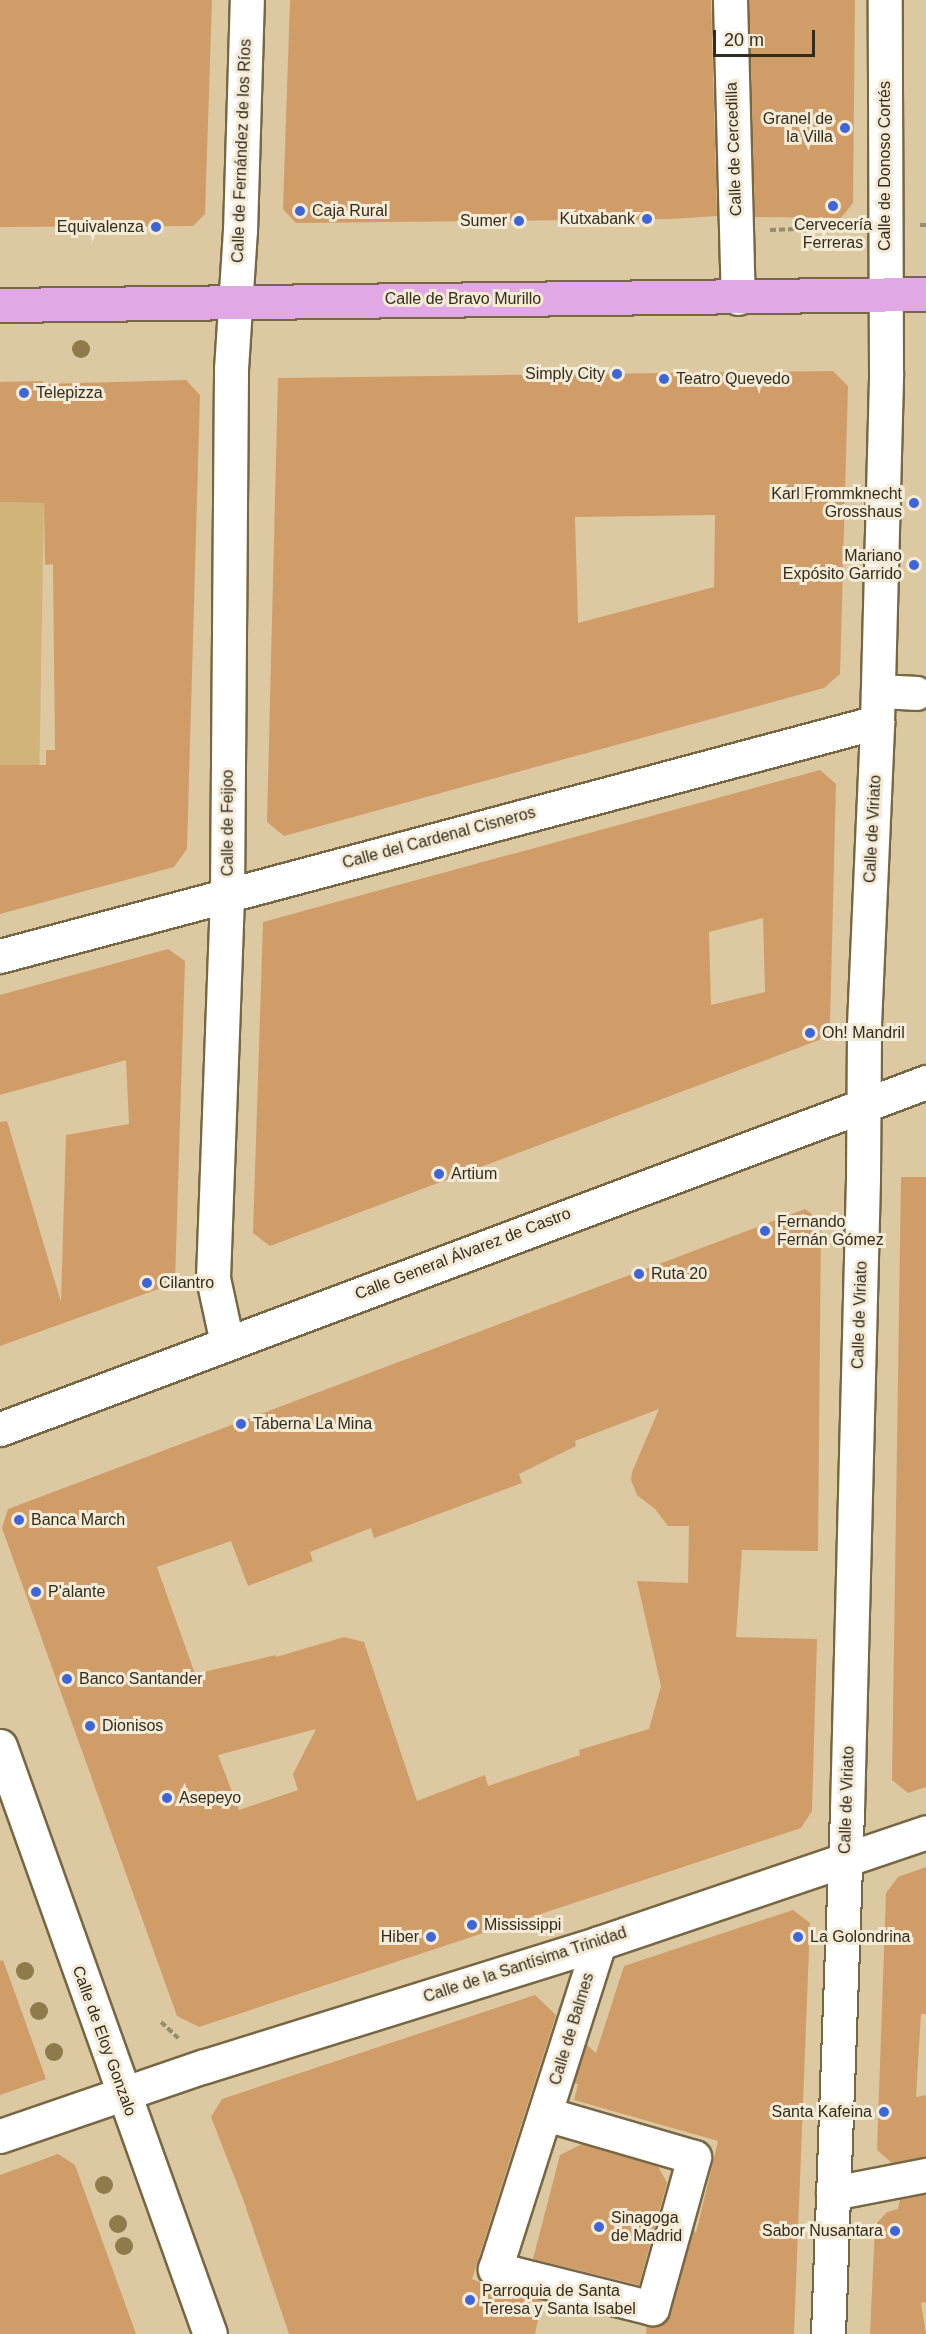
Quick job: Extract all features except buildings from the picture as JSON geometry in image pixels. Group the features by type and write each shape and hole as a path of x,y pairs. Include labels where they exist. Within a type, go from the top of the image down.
{"main road":[{"name":"Calle de Bravo Murillo","path":"0,305 926,294"}],"street":[{"name":"Calle de Fernández de los Ríos","path":"234,302 240,231 247,0"},
{"name":"Calle de Cercedilla","path":"730,0 738,298"},
{"name":"Calle de Donoso Cortés","path":"885,0 886,295"},
{"name":"Calle de Viriato","path":"828,2334 845,1859 864,1025 878,706 886,295"},
{"name":"Calle de Feijoo","path":"227,1343 213,1278 227,895 234,302"},
{"name":"Calle del Cardenal Cisneros","path":"0,956 227,895 916,693"},
{"name":"Calle General Álvarez de Castro","path":"0,1429 926,1082"},
{"name":"Calle de Eloy Gonzalo","path":"0,1746 11,1810 123,2094 210,2334"},
{"name":"Calle de la Santísima Trinidad","path":"0,2136 123,2094 599,1943 926,1832"},
{"name":"Calle de Balmes","path":"546,2114 694,2157 652,2308 495,2269 599,1943"},
{"path":"833,2193 926,2175"}],"path":[{"path":"920,225 926,225"},
{"path":"736,231 859,227"}],"shaded area":[{"path":"0,502 44,503 39,766 0,765"}],"place":[{"name":"Granel de la Villa","path":"845,128"},
{"name":"Cervecería Ferreras","path":"833,206"},
{"name":"Caja Rural","path":"300,211"},
{"name":"Kutxabank","path":"647,219"},
{"name":"Sumer","path":"519,221"},
{"name":"Equivalenza","path":"156,227"},
{"name":"Simply City","path":"617,374"},
{"name":"Teatro Quevedo","path":"664,379"},
{"name":"Telepizza","path":"24,393"},
{"name":"Karl Frommknecht Grosshaus","path":"914,503"},
{"name":"Mariano Expósito Garrido","path":"914,565"},
{"name":"Oh! Mandril","path":"810,1033"},
{"name":"Artium","path":"439,1174"},
{"name":"Fernando Fernán Gómez","path":"765,1231"},
{"name":"Ruta 20","path":"639,1274"},
{"name":"Cilantro","path":"147,1283"},
{"name":"Taberna La Mina","path":"241,1424"},
{"name":"Banca March","path":"19,1520"},
{"name":"P'alante","path":"36,1592"},
{"name":"Banco Santander","path":"67,1679"},
{"name":"Dionisos","path":"90,1726"},
{"name":"Asepeyo","path":"167,1798"},
{"name":"Mississippi","path":"472,1925"},
{"name":"Hiber","path":"431,1937"},
{"name":"La Golondrina","path":"798,1937"},
{"name":"Santa Kafeina","path":"884,2112"},
{"name":"Sinagoga de Madrid","path":"599,2227"},
{"name":"Sabor Nusantara","path":"895,2231"},
{"name":"Parroquia de Santa Teresa y Santa Isabel","path":"470,2300"}]}
